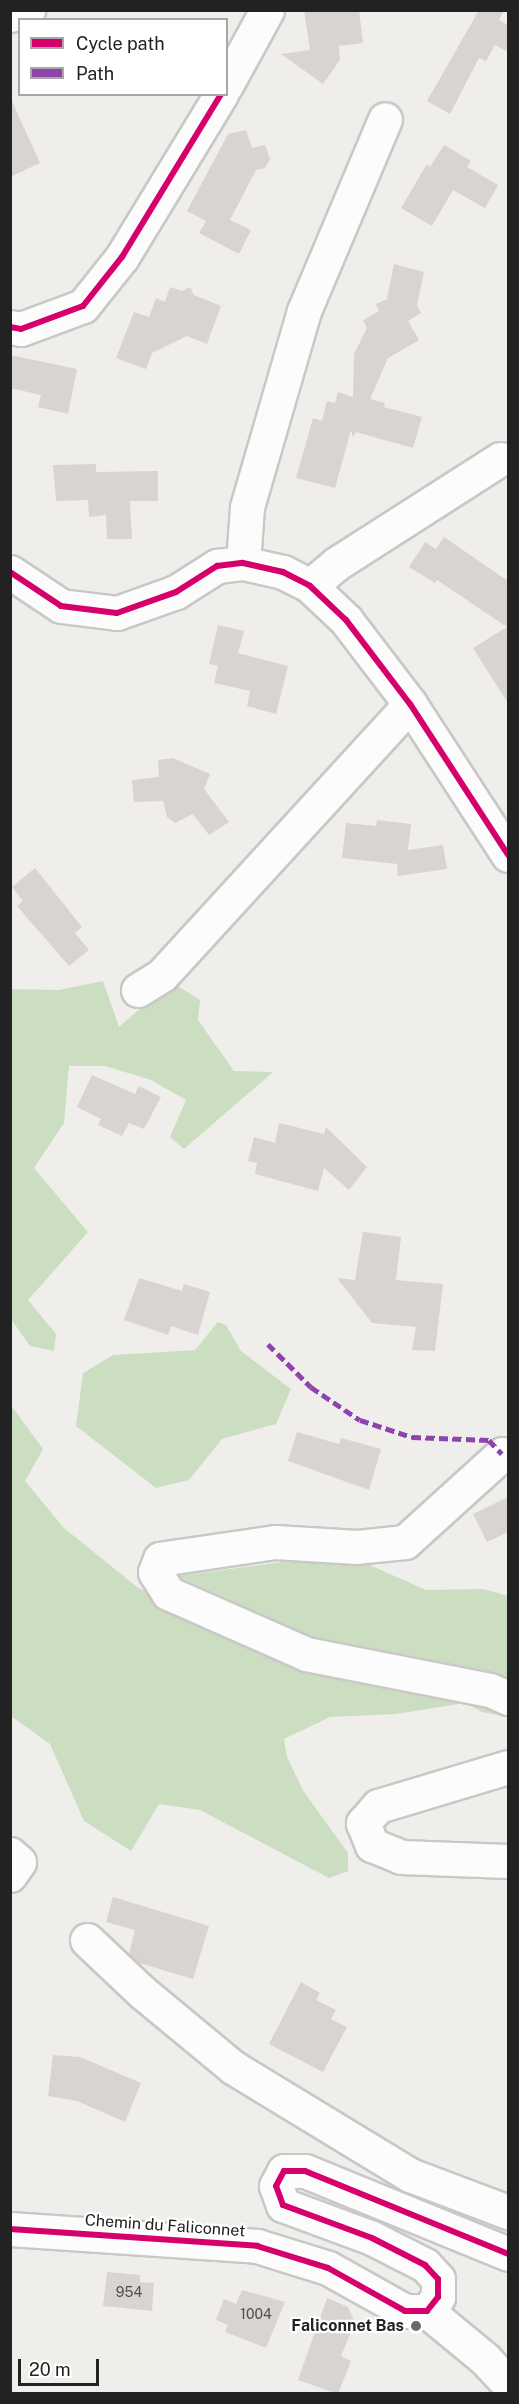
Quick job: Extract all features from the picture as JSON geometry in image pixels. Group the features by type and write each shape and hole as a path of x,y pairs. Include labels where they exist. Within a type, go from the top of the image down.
{"street":[{"path":"10,15 28,10"},
{"path":"228,81 267,10"},
{"path":"10,327 21,329 83,306 122,258 220,96"},
{"path":"243,563 247,507 304,311 385,119"},
{"path":"310,586 336,564 500,459"},
{"path":"10,572 61,606 117,613 176,592 217,566 243,563 283,572 310,586 346,620 410,704 508,855"},
{"path":"138,990 162,975 410,704"},
{"path":"502,1454 405,1542 357,1547 275,1542 160,1558 154,1572 168,1593 306,1654 490,1690 508,1698"},
{"path":"508,1767 378,1806 363,1823 372,1845 401,1857 508,1861"},
{"path":"10,1854 19,1862 10,1875"},
{"path":"87,1940 142,1992 234,2068 410,2175 508,2212"},
{"path":"508,2254 305,2171 284,2171 276,2186 283,2205 372,2238 425,2265 438,2279 438,2297 427,2312 485,2359 508,2384"},
{"name":"Chemin du Faliconnet","path":"10,2229 256,2246 328,2268 405,2312 427,2312"}],"green space":[{"path":"103,981 119,1027 171,982 200,1000 198,1020 234,1071 273,1072 184,1149 170,1137 186,1100 151,1080 105,1066 69,1066 64,1123 34,1168 88,1232 28,1300 56,1334 54,1351 30,1346 11,1319 11,989 59,990"},
{"path":"218,1322 226,1325 241,1351 291,1389 276,1424 222,1439 189,1480 156,1488 76,1426 83,1373 113,1355 195,1350"},
{"path":"10,1404 43,1449 25,1481 64,1528 137,1587 314,1675 381,1684 230,1600 177,1576 291,1561 365,1563 426,1590 484,1589 508,1596 508,1717 482,1712 465,1703 396,1714 330,1717 284,1739 287,1757 304,1792 348,1853 348,1871 329,1878 200,1810 159,1804 131,1851 84,1821 50,1744 11,1716"}],"building":[{"path":"304,10 359,10 363,43 339,46 340,60 323,84 281,54 310,50"},
{"path":"479,10 504,10 499,20 508,25 508,52 495,45 486,61 479,58 450,114 427,101"},
{"path":"10,97 40,163 10,177"},
{"path":"246,130 252,148 265,145 270,159 265,168 256,170 230,220 251,230 239,254 199,233 206,221 187,211 228,134"},
{"path":"444,145 471,161 467,167 498,185 485,208 453,190 432,226 401,208 427,164 430,167"},
{"path":"394,264 424,272 417,305 421,313 408,321 419,340 388,358 370,399 385,403 384,407 422,417 413,448 356,432 353,437 351,430 335,488 296,478 313,418 322,421 327,401 335,403 338,392 353,397 354,354 367,328 363,320 379,311 376,304 387,299"},
{"path":"170,287 182,291 190,287 194,295 221,306 207,344 187,336 152,353 146,369 116,358 134,312 149,317 156,298 165,302"},
{"path":"10,355 77,369 68,414 38,407 41,395 10,388"},
{"path":"96,464 96,472 158,471 158,501 130,501 132,539 107,539 106,515 89,517 88,500 56,501 53,465"},
{"path":"444,537 508,581 508,703 473,648 507,627 437,580 435,583 409,567 425,542 436,549"},
{"path":"218,625 244,631 238,653 288,666 276,714 247,706 250,691 214,683 218,666 209,664"},
{"path":"173,758 210,774 204,789 229,822 209,835 193,814 175,823 167,817 163,801 134,802 132,780 159,777 158,760"},
{"path":"377,820 411,824 408,850 443,845 447,869 398,876 397,864 342,858 346,823 376,826"},
{"path":"35,868 82,927 75,933 89,950 69,966 17,906 23,901 12,887"},
{"path":"92,1075 135,1094 139,1086 161,1097 144,1129 129,1123 122,1136 98,1125 101,1119 77,1107"},
{"path":"279,1123 324,1134 326,1127 367,1167 349,1190 324,1168 318,1191 255,1174 257,1163 248,1161 254,1137 275,1143"},
{"path":"363,1232 401,1237 396,1280 443,1284 435,1351 412,1350 416,1327 372,1323 337,1278 355,1280"},
{"path":"139,1278 182,1291 184,1284 210,1292 198,1335 171,1326 168,1335 124,1320"},
{"path":"297,1432 339,1444 341,1438 381,1449 369,1490 288,1461"},
{"path":"508,1497 508,1532 487,1542 473,1514"},
{"path":"113,1897 209,1926 193,1979 139,1963 129,1954 135,1930 106,1922"},
{"path":"301,1982 320,1993 316,2000 336,2010 331,2019 347,2027 323,2072 269,2044"},
{"path":"53,2055 80,2057 141,2083 125,2122 77,2101 48,2096"},
{"path":"107,2272 140,2275 140,2282 154,2283 152,2311 103,2306"},
{"path":"242,2290 285,2302 266,2348 225,2332 228,2325 216,2320 224,2299 236,2304"},
{"path":"327,2298 348,2307 355,2322 341,2356 351,2361 338,2394 298,2380"}],"marked path":[{"path":"268,1344 311,1387 360,1420 412,1437 489,1440 502,1454"}],"cycle path":[{"path":"10,327 21,329 83,306 122,257 220,96"},
{"path":"10,572 61,606 117,613 176,592 217,566 243,563 283,572 310,586 346,620 410,704 508,855"},
{"path":"10,2229 257,2246 328,2268 405,2311 427,2311 438,2297 438,2279 425,2265 372,2238 283,2205 276,2186 284,2171 305,2171 508,2254"}],"place":[{"name":"Faliconnet Bas","path":"416,2326"}]}
